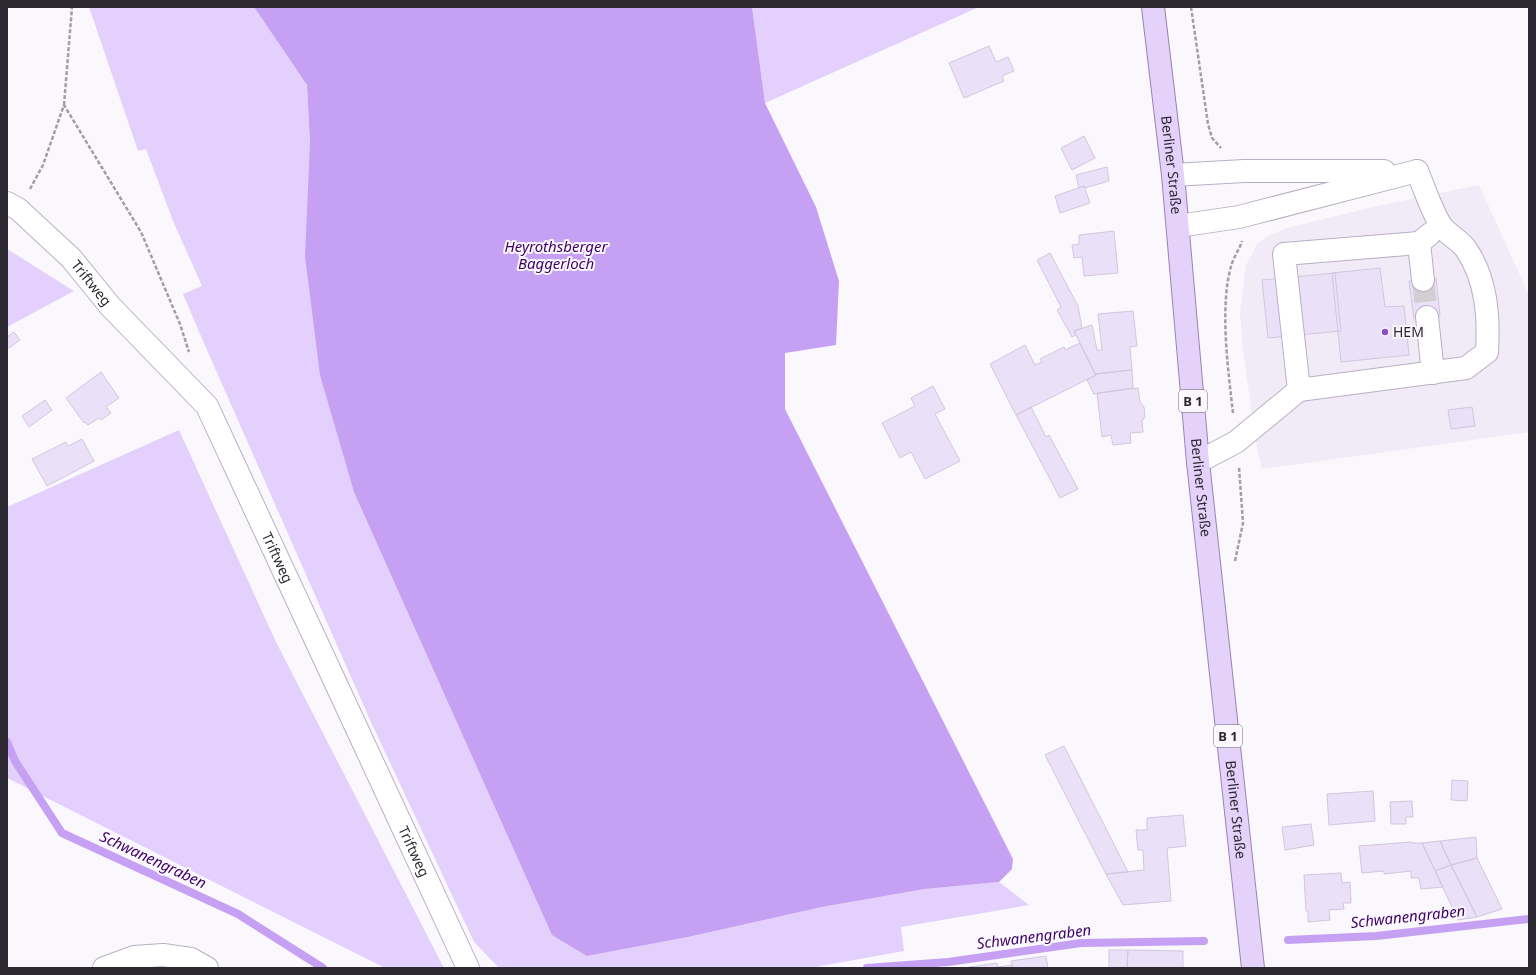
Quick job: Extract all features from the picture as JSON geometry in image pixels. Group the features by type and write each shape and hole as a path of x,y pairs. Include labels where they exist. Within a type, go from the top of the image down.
{"main road":[{"name":"Berliner Straße","path":"1153,7 1173,175 1198,462 1253,968"}],"lane":[{"path":"1173,175 1233,172 1417,170"},
{"path":"1178,226 1239,216 1417,170"},
{"path":"1198,462 1236,442 1299,390 1466,368 1487,352 1488,330 1485,293 1478,270 1466,248 1440,225 1417,170"},
{"name":"Triftweg","path":"13,206 71,258 110,306 207,406 468,968"},
{"path":"1299,390 1284,254 1419,243 1440,225"},
{"path":"1419,243 1423,280"},
{"path":"1427,317 1433,373"},
{"path":"104,968 134,957 163,955 191,959 207,968"}],"path":[{"path":"13,206 43,165 64,105 72,7"},
{"path":"1191,7 1210,132 1215,142 1230,155 1233,172"},
{"path":"64,105 141,232 180,324 190,353"},
{"path":"1234,564 1243,529 1244,517 1229,378 1226,304 1232,263 1243,241 1239,216"}],"shaded area":[{"path":"89,7 254,7 307,85 310,143 587,956 688,937 822,907 925,889 999,882 1029,905 901,927 904,951 810,968 499,968 474,942 370,720 200,334 183,294 202,286 173,221 146,149 138,151"},
{"path":"752,7 979,7 765,103"},
{"name":"HEM","path":"1479,185 1529,295 1529,432 1262,469 1257,448 1243,351 1240,313 1246,265 1257,244 1270,235 1287,228 1377,206"},
{"path":"7,249 74,291 7,327"},
{"path":"179,430 276,642 444,968 385,968 7,778 7,507"}],"water":[{"name":"Heyrothsberger Baggerloch","path":"254,7 752,7 765,103 816,207 839,281 836,345 785,353 785,409 1013,859 1012,869 999,882 925,889 822,907 688,937 587,956 552,935 354,492 320,375 305,256 310,143 307,85"}],"building":[{"path":"989,46 996,62 1008,57 1014,71 1002,76 1004,81 964,98 949,63"},
{"path":"1084,136 1095,158 1072,170 1061,148"},
{"path":"1107,167 1109,181 1085,188 1084,186 1079,188 1076,175"},
{"path":"1084,186 1090,203 1060,213 1055,196"},
{"path":"1114,231 1118,273 1084,276 1082,257 1074,258 1072,245 1079,244 1079,235"},
{"path":"1050,253 1078,306 1082,328 1074,331 1076,335 1072,337 1057,310 1061,307 1037,260"},
{"path":"1380,268 1385,307 1404,306 1409,355 1341,362 1332,273"},
{"path":"1335,273 1341,331 1268,338 1262,280"},
{"path":"1436,278 1440,316 1414,319 1409,281"},
{"path":"1133,311 1137,346 1130,347 1132,370 1095,374 1074,331 1092,325 1097,350 1102,350 1098,314"},
{"path":"14,332 20,340 9,348 7,346 7,337"},
{"path":"1080,343 1096,375 1016,415 990,364 1025,345 1035,365 1042,362 1040,359 1064,347 1065,350"},
{"path":"1132,370 1133,388 1094,394 1087,380 1096,375 1095,374"},
{"path":"101,372 119,398 106,407 111,413 101,420 99,418 88,425 85,422 84,423 66,398"},
{"path":"933,386 945,409 935,414 960,461 925,479 911,452 900,458 882,423 915,406 911,398"},
{"path":"1138,388 1140,402 1144,407 1145,417 1142,421 1143,432 1130,433 1131,443 1113,445 1111,435 1102,437 1097,393"},
{"path":"45,400 52,410 29,427 22,416"},
{"path":"1031,407 1046,437 1049,435 1078,489 1060,498 1016,415"},
{"path":"1472,407 1475,426 1451,429 1448,410"},
{"path":"82,439 94,461 47,486 32,459 66,442 68,446"},
{"path":"1064,746 1128,872 1106,874 1045,755"},
{"path":"1452,780 1468,781 1467,801 1451,800"},
{"path":"1373,791 1375,821 1329,825 1327,794"},
{"path":"1412,801 1413,817 1406,817 1406,824 1391,824 1390,802"},
{"path":"1183,815 1186,846 1167,848 1171,901 1123,905 1106,874 1144,870 1143,850 1138,850 1136,830 1147,830 1147,818"},
{"path":"1311,824 1314,845 1285,850 1282,827"},
{"path":"1476,837 1477,858 1451,865 1440,841"},
{"path":"1440,841 1451,865 1435,871 1422,843"},
{"path":"1411,842 1422,843 1443,887 1421,889 1419,878 1411,878 1411,871 1384,874 1384,871 1362,873 1359,846"},
{"path":"1477,858 1502,909 1477,917 1451,865"},
{"path":"1451,865 1477,917 1458,920 1435,871"},
{"path":"1341,873 1342,883 1350,882 1351,903 1343,903 1344,909 1329,910 1330,920 1308,922 1304,875"},
{"path":"1109,950 1128,950 1127,968 1109,968"},
{"path":"1128,950 1183,951 1183,968 1127,968"},
{"path":"1046,956 1048,968 1013,968 1011,961"},
{"path":"997,963 998,968 969,968 969,967"},
{"path":"1012,965 1013,968 998,968 998,967"}],"waterway":[{"name":"Schwanengraben","path":"7,742 15,761 62,833 238,914 323,968"},
{"name":"Schwanengraben","path":"1288,940 1376,936 1529,919"},
{"name":"Schwanengraben","path":"867,968 948,962 1081,943 1204,941"}],"tunnel":[{"path":"1423,280 1427,317"}],"place":[{"name":"HEM","path":"1385,332"}]}
